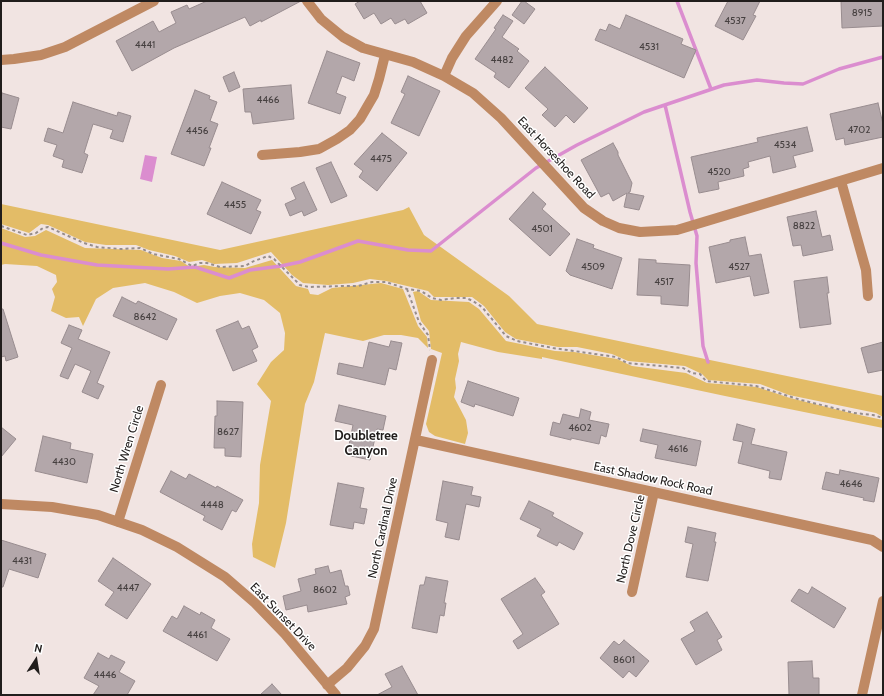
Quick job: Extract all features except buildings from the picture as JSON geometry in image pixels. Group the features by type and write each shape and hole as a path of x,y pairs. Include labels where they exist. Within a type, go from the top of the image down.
{"street":[{"path":"1,60 41,55 65,47 154,1"},
{"name":"East Horseshoe Road","path":"307,1 321,19 343,37 363,48 413,62 444,76 473,93 501,118 584,208 603,221 619,228 640,232 677,230 883,168"},
{"path":"444,76 452,58 466,36 496,1"},
{"path":"262,155 300,152 319,148 337,139 350,130 360,119 374,95 385,54"},
{"path":"840,181 866,270 868,296"},
{"name":"North Cardinal Drive","path":"327,685 347,668 365,646 374,628 416,440 432,360"},
{"name":"North Wren Circle","path":"118,522 161,385"},
{"name":"East Shadow Rock Road","path":"416,440 872,540 883,547"},
{"name":"North Dove Circle","path":"632,592 654,492"},
{"name":"East Sunset Drive","path":"1,504 52,507 98,515 142,530 177,547 225,577 255,603 283,632 336,695"},
{"path":"862,695 883,601"}],"path":[{"path":"1,226 27,236 36,233 42,228 48,227 84,243 97,247 121,249 140,248 152,254 179,259 192,266 200,263 207,263 220,267 245,266 268,256 274,259 300,285 309,287 358,286 372,282 386,282 407,289 421,290 432,298 441,300 466,298 482,307 506,336 517,340 553,348 616,357 627,363 683,368 692,373 700,374 706,381 756,386 801,400 854,413 873,415 883,418"},
{"path":"407,289 419,322 428,335 432,360"}],"shaded area":[{"path":"145,155 157,157 152,182 140,179"},
{"path":"1,204 220,250 403,210 409,207 424,235 509,296 537,324 883,396 883,417 876,413 789,395 760,384 708,380 702,374 685,366 628,361 612,354 577,347 558,347 516,339 505,332 484,306 472,297 434,297 428,291 386,281 370,279 353,283 328,285 303,283 292,275 271,252 237,263 214,264 202,260 189,262 175,256 149,250 136,245 106,245 85,242 48,225 41,224 29,233 1,224"},
{"path":"1,228 25,237 35,236 46,230 85,248 141,250 162,258 181,261 190,267 204,265 245,268 272,260 296,286 308,289 310,294 318,295 332,288 381,283 403,289 418,326 427,337 428,348 418,338 401,335 384,335 363,341 325,333 314,382 305,404 286,523 275,568 253,557 252,544 259,503 260,465 271,401 257,384 271,362 284,350 285,333 280,313 264,300 240,293 220,296 197,303 174,292 145,283 113,288 96,299 83,326 79,317 66,318 51,311 55,297 52,289 57,282 56,275 37,266 1,265"},
{"path":"418,291 431,300 469,302 479,309 506,341 555,351 574,352 617,359 632,366 686,373 707,383 757,387 790,398 883,420 883,428 542,357 542,359 498,352 461,342 458,354 459,361 455,379 456,388 454,397 466,420 468,433 465,444 435,436 429,432 426,424 442,353 431,349 429,331 421,321 413,292"}],"waterway":[{"path":"677,1 711,89"},
{"path":"1,243 41,255 97,265 168,269 195,267 229,278 250,270 300,262 358,241 408,250 431,251 536,168 577,145 644,112 724,85 757,80 803,84 839,69 883,57"},
{"path":"665,105 697,236 696,263 703,346 708,362"}],"district":[{"name":"Doubletree Canyon","path":"366,444"}]}
